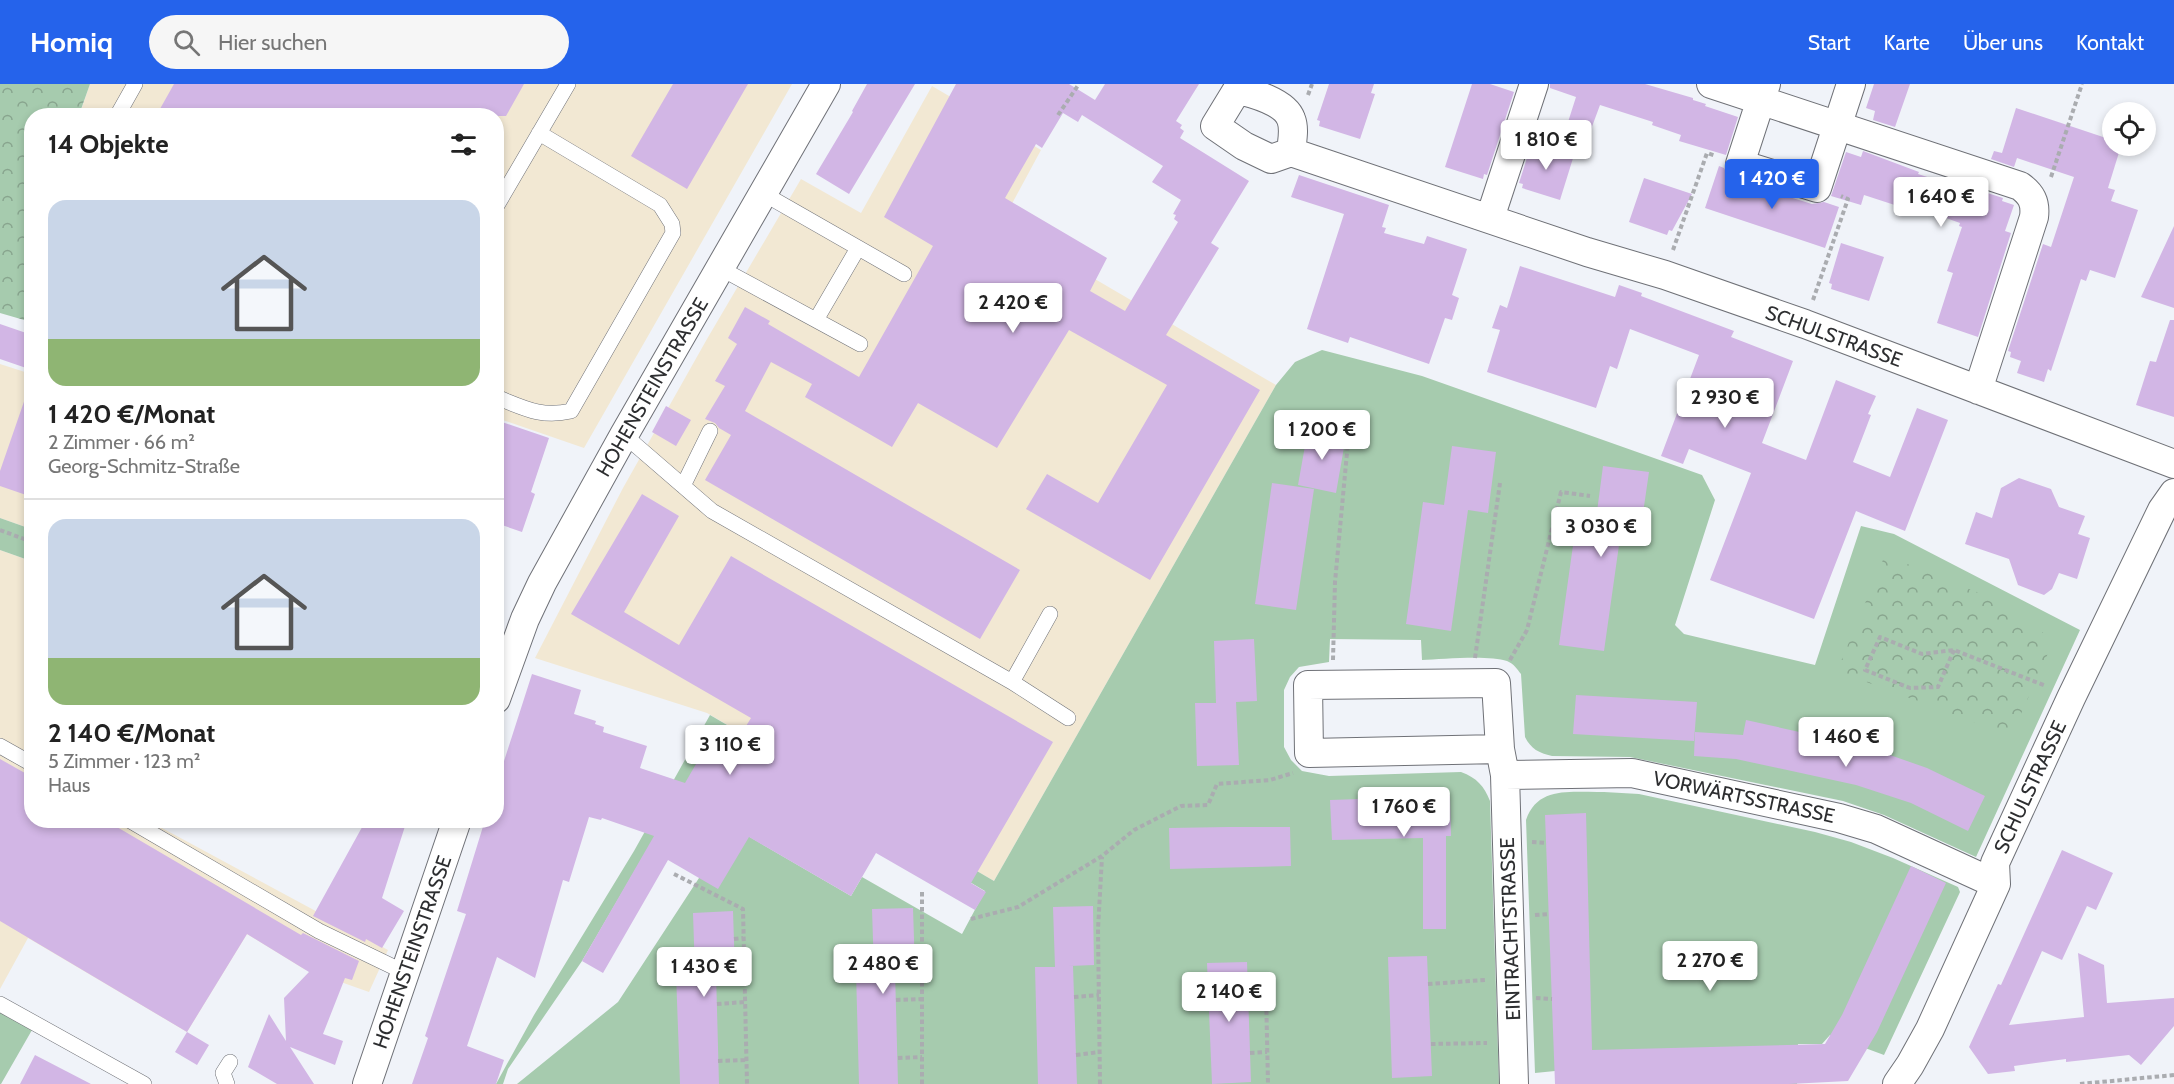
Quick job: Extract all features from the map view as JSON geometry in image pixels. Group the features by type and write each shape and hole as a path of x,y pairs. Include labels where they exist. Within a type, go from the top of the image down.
{"street":[{"name":"HOHENSTEINSTRASSE","path":"504,677 525,619 624,435 826,84"},
{"path":"1490,218 1534,84"},
{"path":"1711,84 1763,92 1837,126 2020,186 2034,200 2034,217 1978,390"},
{"path":"1763,92 1740,164 1817,188 1851,84"},
{"name":"SCHULSTRASSE","path":"1291,152 1587,252 1665,275 1805,324 2174,464"},
{"name":"SCHULSTRASSE","path":"1897,1084 1930,1029 1996,884 1995,863 2025,797 2163,510 2174,493"},
{"path":"1309,753 1308,685 1484,683 1502,762"},
{"name":"VORWÄRTSSTRASSE","path":"1309,753 1502,762 1632,773 1839,818 1876,829 1996,884"},
{"name":"EINTRACHTSTRASSE","path":"1502,762 1512,978 1514,1084"},
{"name":"HOHENSTEINSTRASSE","path":"367,1084 454,828"}],"lane":[{"path":"122,108 135,84"},
{"path":"504,193 568,84"},
{"path":"504,399 540,414 571,411 673,233 668,216 660,205 539,133"},
{"path":"764,194 904,274"},
{"path":"816,320 858,248"},
{"path":"720,268 860,344"},
{"path":"683,486 710,431"},
{"path":"624,435 712,511 1012,682 1068,718"},
{"path":"1012,682 1050,614"},
{"path":"0,746 24,760"},
{"path":"143,828 319,931 406,973"},
{"path":"0,1004 144,1084"},
{"path":"227,1084 223,1073 230,1062"}],"path":[{"path":"1058,115 1079,84"},
{"path":"2034,200 2047,189 2082,84"},
{"path":"1665,275 1707,153 1740,164"},
{"path":"1805,324 1848,199 1817,188"},
{"path":"1333,685 1335,582 1348,442"},
{"path":"1484,683 1500,483"},
{"path":"1484,683 1527,630 1561,492 1590,496"},
{"path":"0,530 24,539"},
{"path":"1954,650 1938,687 1910,688 1864,670 1880,637 1922,654 1954,650 2033,680"},
{"path":"971,919 1018,907 1102,856 1134,830 1181,806 1208,805 1217,783 1270,780 1299,771 1309,753"},
{"path":"1100,1084 1099,994 1095,929 1102,856"},
{"path":"674,874 743,909 747,1084"},
{"path":"922,891 922,1084"},
{"path":"1537,915 1549,914"},
{"path":"734,939 743,938"},
{"path":"1428,984 1512,978"},
{"path":"1248,992 1266,991 1268,1084"},
{"path":"1074,997 1099,994"},
{"path":"1539,998 1552,999"},
{"path":"896,1000 922,999"},
{"path":"717,1004 745,1002"},
{"path":"1431,1044 1513,1042"},
{"path":"1076,1055 1100,1052"},
{"path":"1250,1053 1267,1052"},
{"path":"898,1058 922,1057"},
{"path":"718,1061 747,1060"},
{"path":"2080,1084 2174,1075"}],"shaded area":[{"path":"90,84 792,84 584,448 504,420 504,108 82,108"},
{"path":"932,86 1041,150 1001,224 1276,385 994,881 707,713 535,658 623,488 801,179 861,213"},
{"path":"0,364 24,372 24,527 0,518"},
{"path":"0,550 24,559 24,828 162,828 388,950 369,992 304,969 247,934 187,1032 28,938 0,989"}],"green space":[{"path":"0,84 90,84 81,108 24,108 24,320 0,313"},
{"path":"1322,350 1422,376 1702,475 1715,500 1675,625 1684,634 1815,665 1861,526 1894,534 2080,630 1976,857 1884,815 1843,801 1630,757 1552,756 1543,753 1536,750 1525,737 1521,674 1509,662 1478,658 1422,660 1421,640 1330,639 1329,662 1299,667 1290,677 1284,690 1284,747 1291,760 1302,771 1329,776 1461,772 1479,783 1490,801 1499,1084 517,1084 618,1002 699,878 748,836 851,896 862,877 962,934 985,891 735,744 717,730 582,961 508,1069 503,1084 496,1084 534,1015 634,851 710,715 994,881 1276,385 1295,362"},
{"path":"0,518 24,527 24,559 0,550"},
{"path":"1885,555 1989,597 2054,640 2011,736 1837,671"},
{"path":"1569,792 1639,794 1815,832 1851,842 1893,858 1958,887 1960,892 1884,1055 1830,1035 1822,1044 1798,1044 1797,1084 1555,1084 1555,1071 1535,1073 1526,820 1539,801 1548,796"},
{"path":"0,1012 32,1030 1,1084 0,1084"}],"building":[{"path":"174,84 524,84 506,116 504,116 504,108 160,108"},
{"path":"673,84 748,84 687,189 631,156"},
{"path":"867,84 915,84 849,194 816,174"},
{"path":"956,84 1069,84 1095,100 1105,84 1199,84 1176,121 1182,125 1180,128 1184,131 1180,138 1249,181 1211,243 1219,248 1166,335 1260,390 1150,580 1026,509 1047,474 1098,503 1167,385 1069,330 997,448 918,403 892,447 805,397 812,384 771,362 745,411 1020,570 980,639 705,480 731,435 715,423 705,419 725,386 715,381 737,344 728,338 745,307 770,321 768,324 859,377 933,246 884,217","holes":["1063,113 1078,122 1082,115 1163,166 1152,182 1181,200 1173,214 1176,215 1174,219 1178,222 1125,311 1090,291 1107,258 1005,198 1036,144 1042,148"]},
{"path":"1329,84 1374,84 1371,93 1375,94 1360,139 1319,126 1320,121 1317,120"},
{"path":"1472,84 1490,84 1514,92 1487,175 1484,174 1483,179 1445,167"},
{"path":"1550,84 1645,84 1693,98 1693,100 1706,104 1705,106 1738,117 1726,155 1679,141 1681,135 1652,125 1653,122 1600,105 1583,151 1561,144 1576,97 1550,88"},
{"path":"1874,84 1910,84 1895,127 1873,120 1875,111 1866,108"},
{"path":"2016,108 2102,137 2102,156 2118,156 2108,188 2115,190 2111,201 2138,210 2115,278 2090,270 2086,281 2081,279 2051,371 2048,369 2044,382 2017,373 2021,361 2010,357 2011,352 2008,351 2043,244 2051,247 2074,177 2017,158 2014,167 1991,159 1994,151 2002,153"},
{"path":"1532,142 1574,155 1560,200 1522,188 1523,184 1519,183"},
{"path":"1863,151 1919,172 1918,174 1971,191 1972,189 2003,198 2002,201 2014,205 2005,231 2011,233 1978,337 1937,323 1953,273 1947,271 1962,227 1959,226 1960,223 1864,195 1861,205 1831,196 1846,152 1861,157"},
{"path":"1719,166 1735,180 1812,204 1824,202 1839,207 1825,248 1705,208"},
{"path":"1299,175 1389,205 1382,227 1386,228 1384,233 1424,244 1427,236 1467,249 1452,295 1459,298 1452,320 1445,318 1429,364 1350,337 1348,343 1307,329 1344,214 1291,197"},
{"path":"1644,178 1692,194 1672,231 1669,230 1667,235 1629,222"},
{"path":"2174,226 2174,308 2141,297"},
{"path":"1841,243 1884,257 1869,301 1831,289 1832,284 1829,283"},
{"path":"1520,266 1615,297 1619,285 1642,293 1641,296 1734,331 1731,337 1793,361 1762,443 1806,460 1836,380 1876,396 1853,462 1890,477 1917,408 1948,420 1905,531 1856,511 1814,619 1710,580 1751,473 1689,449 1683,464 1661,456 1699,355 1630,329 1617,369 1610,366 1596,408 1487,372 1500,330 1492,328 1500,305 1507,308"},
{"path":"2170,320 2174,320 2174,417 2136,405 2150,361 2156,362"},
{"path":"0,324 24,332 24,367 0,359"},
{"path":"24,402 24,494 0,486 0,471"},
{"path":"666,406 691,420 676,446 652,432"},
{"path":"504,423 549,438 531,492 535,494 522,532 504,526"},
{"path":"1308,429 1346,436 1336,493 1298,485"},
{"path":"1452,446 1496,452 1488,513 1468,510 1451,631 1406,624 1423,502 1444,505"},
{"path":"1603,466 1649,472 1640,534 1621,531 1604,651 1559,645 1576,524 1595,527"},
{"path":"2019,478 2051,489 2059,507 2085,516 2078,534 2090,538 2077,579 2059,573 2052,589 2044,595 2018,585 2009,559 1965,544 1976,512 1992,518 2001,488"},
{"path":"1272,483 1314,489 1296,610 1255,604"},
{"path":"642,494 679,516 624,612 679,645 731,556 1053,742 971,883 986,892 975,910 876,853 851,896 749,837 718,889 668,860 603,973 582,961 654,836 602,818 601,820 589,817 569,882 563,880 535,978 497,957 467,1046 504,1060 496,1084 412,1084 428,1038 425,1036 466,914 457,911 483,828 504,828 504,761 532,674 581,690 574,714 596,721 595,724 604,727 603,732 647,746 640,768 685,783 703,752 723,763 751,718 571,614"},
{"path":"1254,639 1257,701 1236,702 1239,765 1197,766 1195,703 1216,703 1214,641"},
{"path":"1576,695 1697,702 1694,741 1573,734"},
{"path":"1746,720 1867,747 1927,768 1985,796 1968,831 1911,803 1856,785 1736,759 1694,756 1695,732 1743,735"},
{"path":"0,759 24,772 24,828 119,828 301,935 303,933 359,961 352,980 345,978 323,1034 343,1041 335,1065 290,1047 314,1084 277,1084 248,1067 269,1014 286,1041 284,998 309,972 247,934 187,1032 0,921"},
{"path":"1450,796 1451,836 1446,836 1446,929 1423,929 1423,838 1332,840 1330,800"},
{"path":"1586,813 1592,1050 1825,1044 1842,1015 1911,866 1946,883 1877,1032 1848,1081 1789,1084 1555,1084 1545,815"},
{"path":"1290,827 1291,866 1170,869 1169,828"},
{"path":"362,828 404,828 382,898 404,911 382,948 313,916"},
{"path":"2062,850 2113,873 2096,910 2087,906 2062,960 2042,951 2009,1025 2084,1017 2078,953 2104,965 2107,1003 2174,998 2174,1026 2141,1065 2129,1055 2066,1062 2066,1059 2014,1066 2015,1071 1988,1074 1969,1047 1998,984 2001,985"},
{"path":"1093,906 1094,965 1069,966 1073,966 1077,1084 1038,1084 1035,967 1055,967 1053,907"},
{"path":"913,908 915,970 895,970 898,1084 859,1084 856,971 874,971 872,909"},
{"path":"733,911 735,972 716,972 719,1084 680,1084 676,973 695,973 693,913"},
{"path":"1427,956 1432,1076 1392,1078 1388,957"},
{"path":"1247,962 1251,1082 1212,1084 1207,963"},
{"path":"187,1032 209,1045 197,1065 175,1052"},
{"path":"35,1055 91,1084 20,1084"}]}
